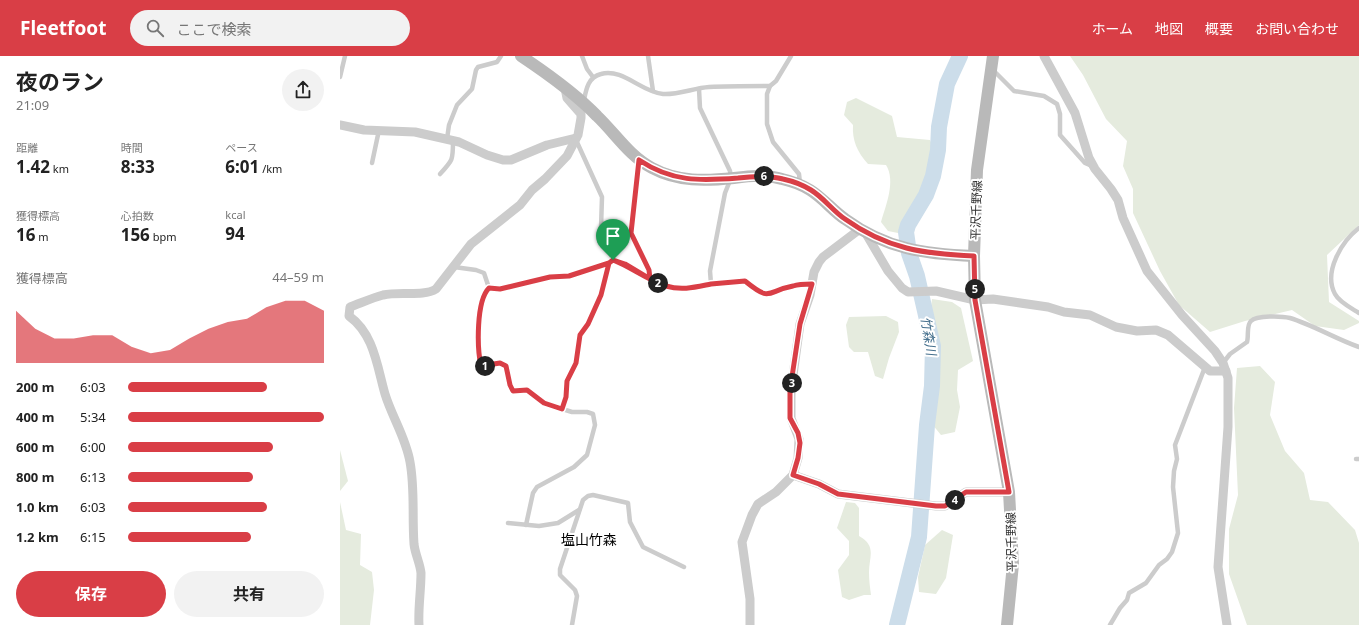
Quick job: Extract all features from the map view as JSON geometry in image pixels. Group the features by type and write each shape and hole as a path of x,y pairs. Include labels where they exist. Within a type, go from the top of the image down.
{"main road":[{"path":"521,56 583,102 639,160 661,172 682,179 707,180 767,176 782,178 810,190 843,218 862,230 898,247 922,252 974,256"},
{"name":"平沢千野線","path":"993,56 992,73 977,170 974,256 975,300 1009,492 1013,564 1007,625"}],"street":[{"path":"1044,56 1075,114 1093,166 1111,188 1118,200 1123,218 1147,271 1182,315 1216,351 1228,378 1228,427 1218,567 1227,625"},
{"path":"419,625 421,574 414,544 414,516 410,462 405,444 385,393 383,381 369,339 354,319 344,316 350,307 383,295 430,292 436,289 452,266 471,244 520,205 532,190 560,165 567,156 576,138 581,114 567,98 565,88"},
{"path":"340,125 364,130 415,132 450,140 503,160 511,160 547,145 576,138"},
{"path":"750,625 750,599 743,554 744,537 758,504 776,492 793,475 798,458 800,443 798,433 790,418 790,390 800,324 814,272 819,262 862,230 888,270 902,288 913,293 936,291 975,300 993,299 1048,307 1064,312 1090,315 1116,327 1161,331 1168,335 1210,371 1224,367"},
{"path":"793,475 819,484 838,494 936,506 945,506 966,492 1009,492"}],"lane":[{"path":"340,77 345,56"},
{"path":"440,174 451,162 449,125 457,105 472,89 478,67 497,62 501,56"},
{"path":"582,56 587,69 593,77"},
{"path":"648,56 653,91"},
{"path":"791,56 776,81 770,86 767,94 767,124 773,142 798,174 800,185"},
{"path":"583,102 587,87 593,77 601,74 614,73 622,76 632,83 666,94 699,89 770,86"},
{"path":"992,73 996,73 1014,91 1044,96 1057,104 1060,114 1060,135 1085,163 1093,166"},
{"path":"699,89 700,108 730,171 731,178 725,193 710,271 711,284"},
{"path":"372,163 379,130"},
{"path":"562,409 566,397 567,381 576,363 580,335 588,324 601,295 611,261 601,228 602,197 576,138"},
{"path":"639,160 631,233 649,270 650,279"},
{"path":"1359,228 1337,254 1332,264 1331,281 1336,295 1359,314"},
{"path":"489,288 500,289 550,277 569,276 611,261 625,264 650,279 666,286 689,289 711,284 745,281 758,292 767,294 792,286 812,284"},
{"path":"452,266 476,270 484,273 489,288"},
{"path":"489,288 484,294 479,327 479,358 481,366 500,363 506,366 510,385 513,391 527,390 544,403 572,412 587,412 593,414 595,425 590,438 587,455 574,467 537,487 533,493 526,525"},
{"path":"1224,367 1230,354 1248,342 1249,324 1251,321 1258,318 1272,316 1290,318 1359,347"},
{"path":"1110,625 1120,608 1127,600 1129,593 1146,583 1159,565 1167,559 1172,552 1178,533 1173,487 1174,471 1177,459 1175,445 1205,367"},
{"path":"572,625 577,596 575,590 560,574 560,569 582,500 588,496 592,495 628,503 630,522 643,547 684,567"},
{"path":"508,523 539,526 558,523 579,510"}],"shaded area":[{"path":"1070,56 1359,56 1359,225 1327,255 1329,302 1359,321 1359,323 1344,330 1315,326 1292,310 1245,321 1210,332 1179,305 1160,271 1133,213 1133,189 1123,166 1127,141 1106,119 1083,75"},
{"path":"856,98 892,116 897,137 930,140 934,150 928,176 920,197 898,233 888,231 881,222 889,193 889,171 886,165 868,164 858,150 854,141 853,125 844,115 847,102"},
{"path":"932,299 952,302 961,308 973,361 958,370 957,390 960,407 955,432 941,435 932,424 936,372 935,331 930,315"},
{"path":"886,316 898,322 899,332 883,379 875,376 868,352 854,352 849,347 846,325 849,317"},
{"path":"1260,366 1275,382 1270,415 1285,451 1304,473 1310,500 1328,502 1355,530 1359,543 1359,625 1247,625 1229,574 1229,529 1238,495 1234,408 1237,368"},
{"path":"340,450 348,481 340,491"},
{"path":"340,502 346,530 361,534 360,565 372,572 374,590 370,625 340,625"},
{"path":"846,502 855,503 859,508 859,536 868,544 871,552 869,581 871,595 864,595 849,600 842,597 838,570 849,555 849,541 837,528"},
{"path":"942,530 953,535 946,578 936,594 919,592 918,577 925,545"}],"waterway":[{"name":"竹森川","path":"897,625 919,537 927,425 932,386 933,346 917,276 909,253 906,232 908,225 926,195 933,176 938,150 939,127 947,84 960,56"}],"district":[{"name":"塩山竹森","path":"589,539"}],"route":[{"path":"613,260 609,263 601,295 596,303 588,324 580,335 576,363 573,372 567,381 566,397 562,409 544,403 527,390 513,391 510,385 506,366 500,363 481,366 479,358 479,327 484,294 489,288 500,289 550,277 569,276 609,263 613,260 625,264 640,274 656,282 666,286 689,289 711,284 745,281 758,292 767,294 792,286 812,284 810,295 800,324 790,390 790,418 798,433 800,443 798,458 793,475 819,484 838,494 849,497 936,506 945,506 966,492 1009,492 975,300 974,256 922,252 898,247 880,240 843,218 810,190 782,178 754,176 707,180 682,179 650,167 639,160 631,233 649,270 650,279 640,274 625,264 613,260"}]}
